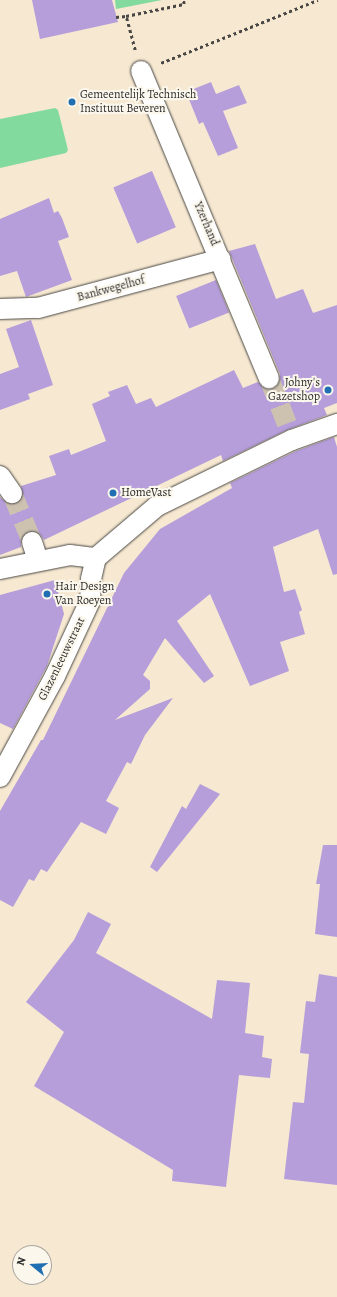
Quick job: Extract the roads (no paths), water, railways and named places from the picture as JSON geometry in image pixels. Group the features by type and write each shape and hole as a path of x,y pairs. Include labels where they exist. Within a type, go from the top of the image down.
{"street":[{"name":"Yzerhand","path":"141,71 221,259 269,378"},
{"name":"Bankwegelhof","path":"0,309 38,308 221,259"},
{"path":"0,569 35,551 96,558 157,506 289,432 337,424"},
{"path":"0,476 12,493"},
{"name":"Glazenleeuwstraat","path":"0,777 55,676 90,601 91,579 96,558"}],"tunnel":[{"path":"269,378 287,424"},
{"path":"12,493 32,542"}],"place":[{"name":"Gemeentelijk Technisch Instituut Beveren","path":"72,102"},
{"name":"Johny's Gazetshop","path":"328,390"},
{"name":"HomeVast","path":"113,493"},
{"name":"Hair Design Van Roeyen","path":"47,594"}]}
